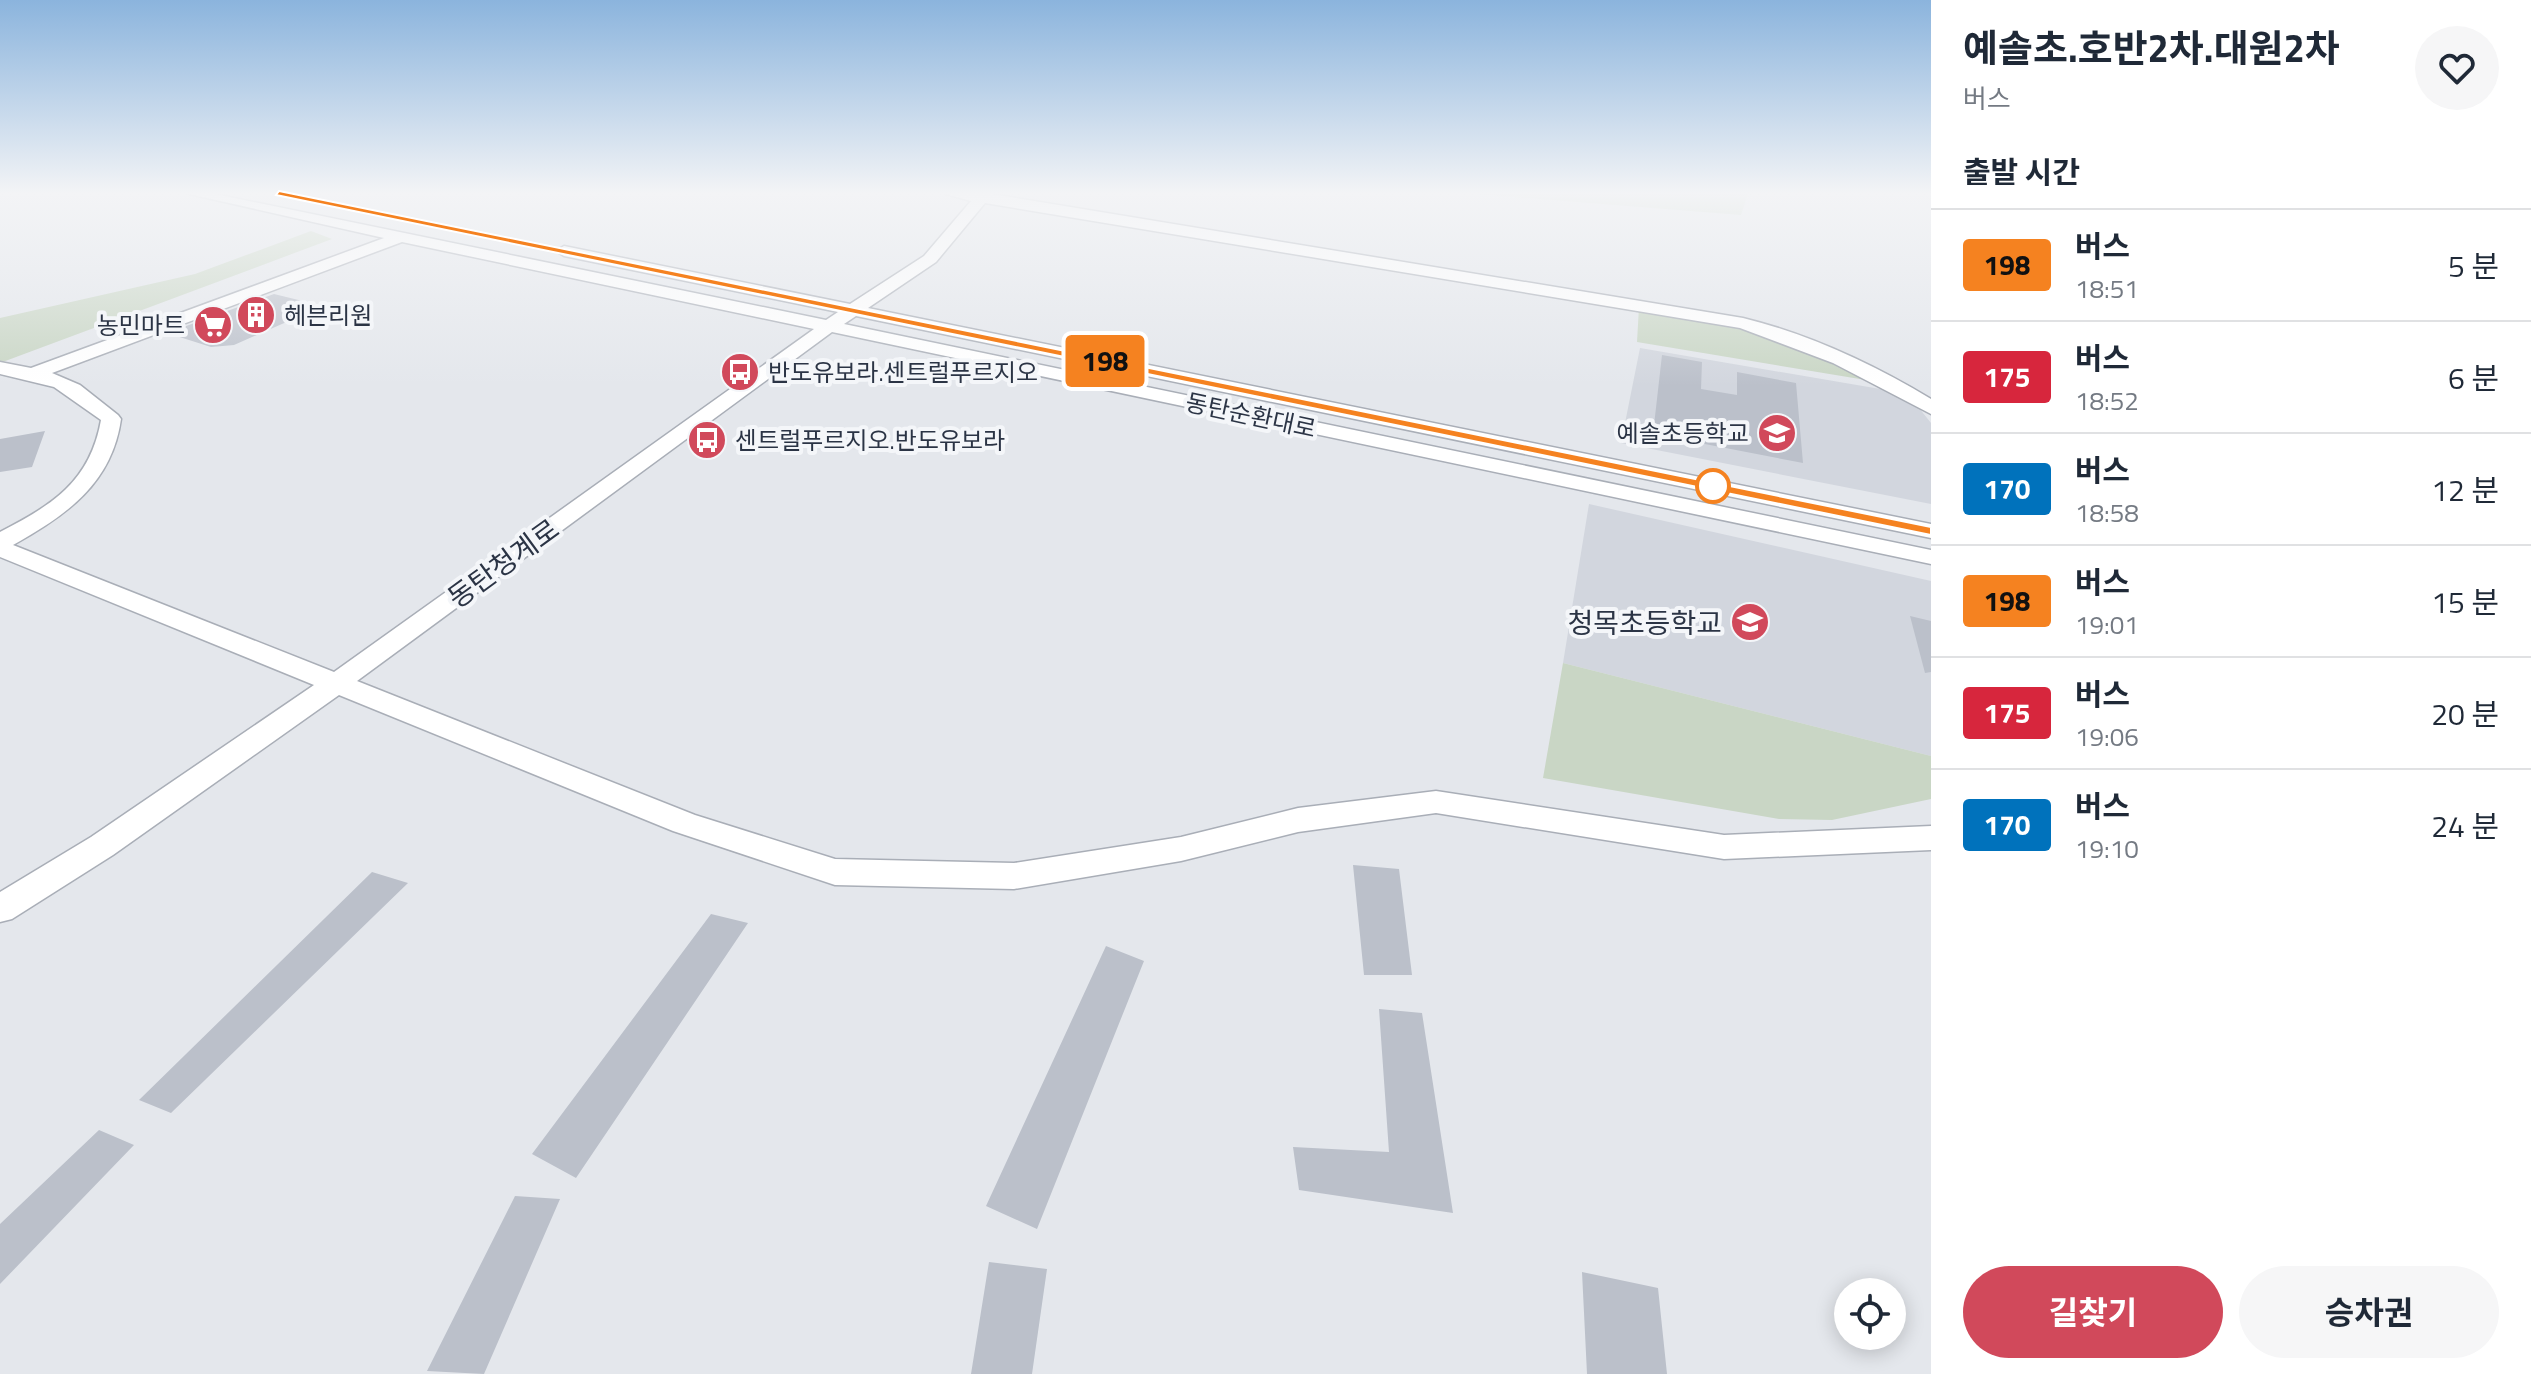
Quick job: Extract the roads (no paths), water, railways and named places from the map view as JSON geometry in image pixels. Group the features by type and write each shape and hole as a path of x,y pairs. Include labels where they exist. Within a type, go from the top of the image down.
{"street":[{"path":"35,373 324,258"},
{"name":"동탄순환대로","path":"528,258 722,304 1931,557"},
{"name":"동탄순환대로","path":"598,258 1931,531"},
{"name":"동탄청계로","path":"0,909 102,846 335,684 829,326 931,258"},
{"path":"1358,258 1743,323 1819,348 1870,370 1931,408"},
{"path":"722,304 760,300 764,295 752,289"},
{"path":"916,344 903,340 902,331 936,326"},
{"path":"0,368 62,380 89,398 111,419 110,440 102,462 67,502 0,545"},
{"path":"0,545 335,684 684,823 835,872 1014,876 1181,849 1298,820 1436,802 1724,847 1931,838"}],"place":[{"name":"헤븐리원","path":"256,315"},
{"name":"농민마트","path":"213,325"},
{"name":"반도유보라.센트럴푸르지오","path":"740,372"},
{"name":"예솔초등학교","path":"1777,433"},
{"name":"센트럴푸르지오.반도유보라","path":"707,440"},
{"name":"청목초등학교","path":"1750,622"}]}
